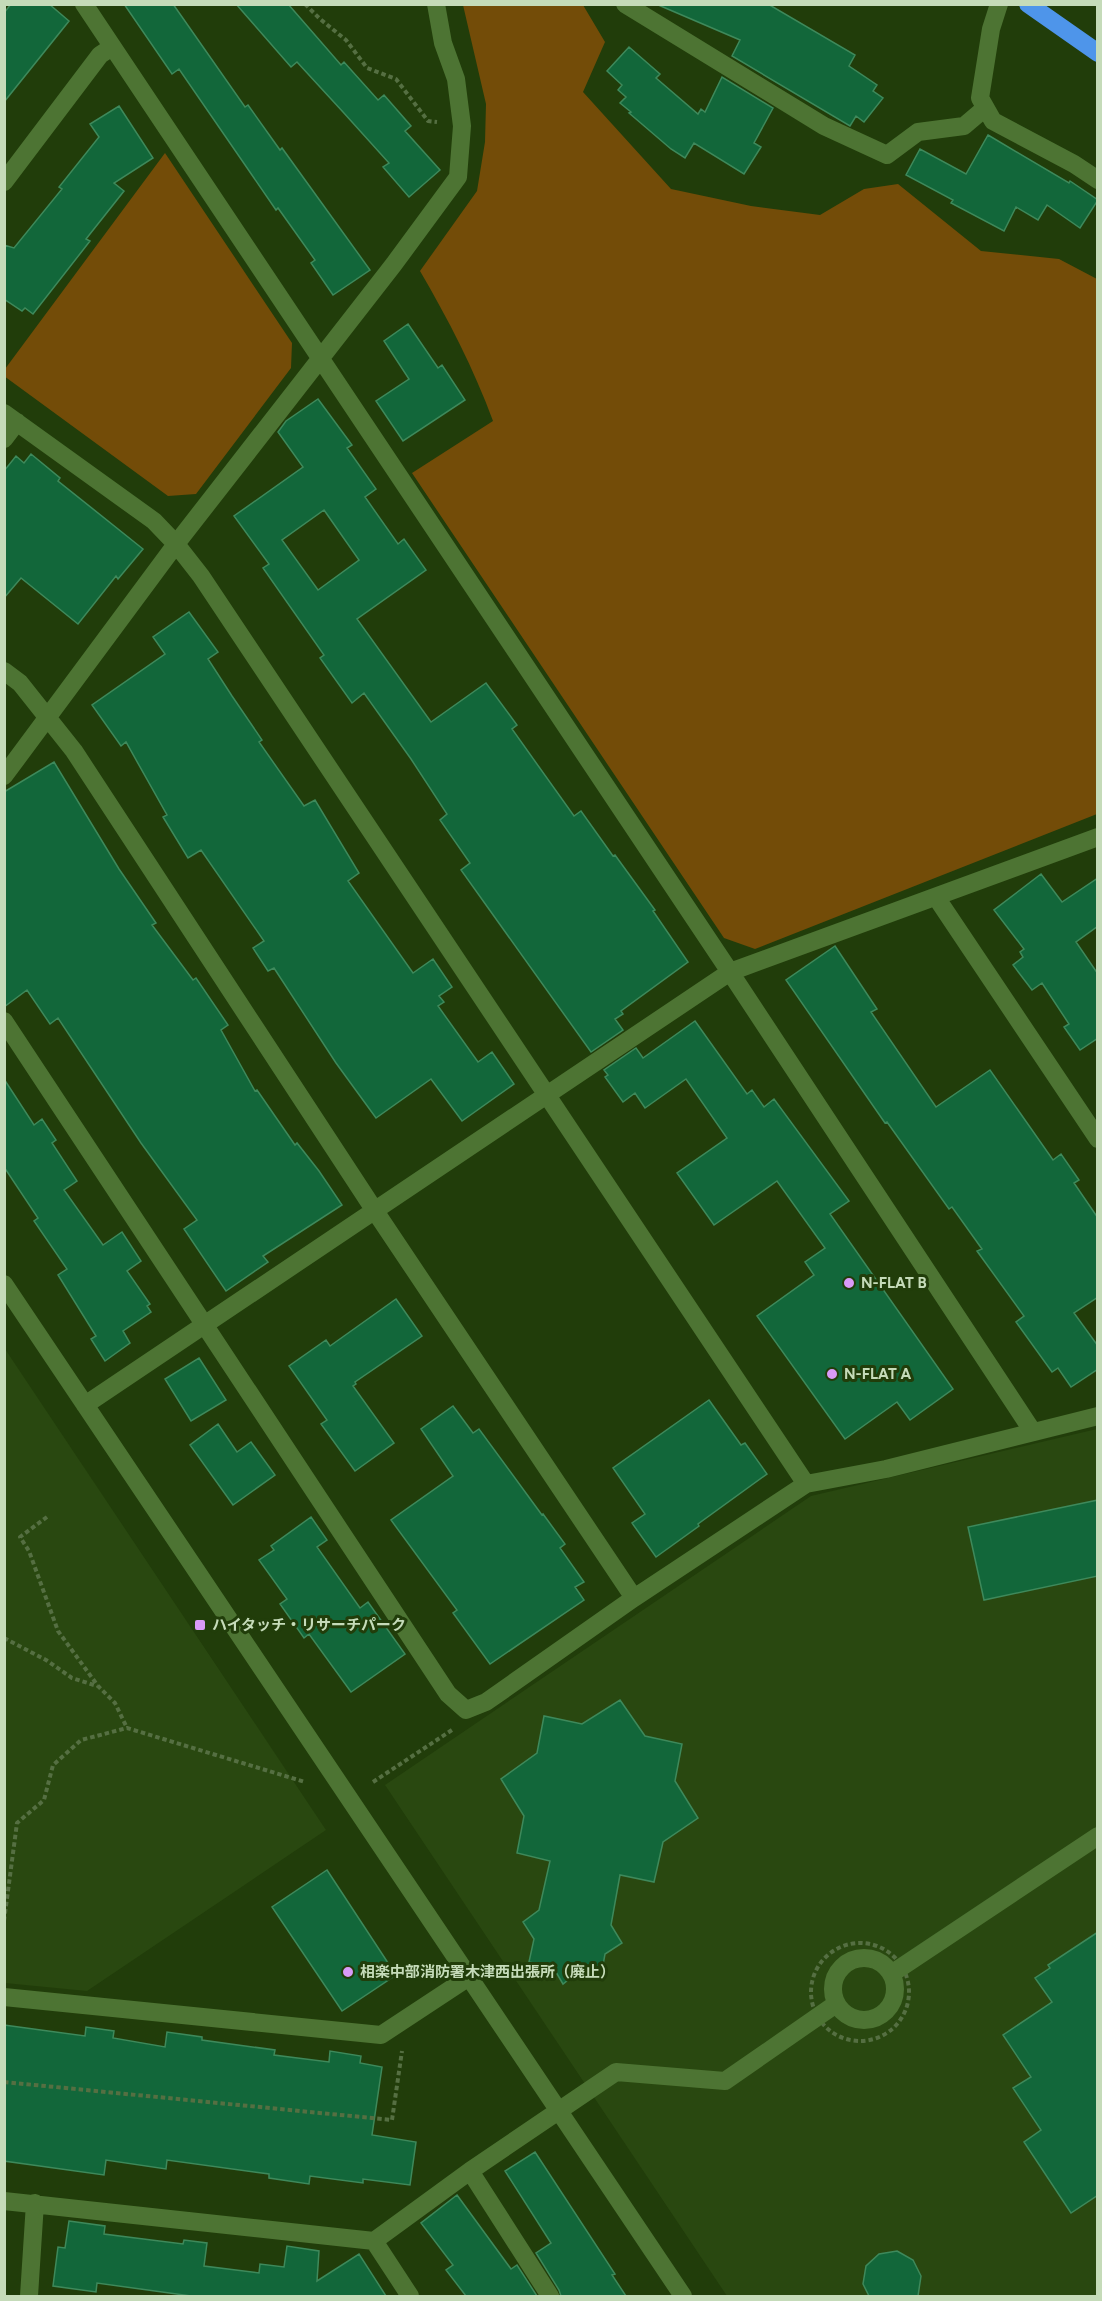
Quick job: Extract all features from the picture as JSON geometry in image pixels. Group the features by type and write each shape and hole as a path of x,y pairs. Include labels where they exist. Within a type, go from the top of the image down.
{"highway":[{"path":"1028,4 1098,53"}],"street":[{"path":"84,4 319,360 730,972 1033,1432"},
{"path":"4,776 176,544 394,264 458,177 462,126 456,79 443,43 436,4"},
{"path":"625,4 825,126 886,154 918,132 964,126 984,109"},
{"path":"999,4 992,29 980,98 984,109 993,121 1074,164 1098,180"},
{"path":"4,182 100,55 112,47"},
{"path":"4,440 11,418 154,521 201,576 806,1484"},
{"path":"4,671 20,683 74,751 375,1211 634,1598"},
{"path":"85,1405 730,972 1098,837"},
{"path":"936,897 1098,1139"},
{"path":"4,1021 448,1694 466,1710 486,1702 634,1598 806,1484 886,1469 1098,1416"},
{"path":"4,1284 683,2296"},
{"path":"897,1970 871,1959 858,1959 846,1964 838,1972 833,1982 833,1994 837,2004 844,2014 855,2019 867,2021 879,2017 888,2009 894,1998 897,1970 1098,1836"},
{"path":"4,1997 381,2035 469,1977"},
{"path":"4,2201 375,2241 470,2171 616,2072 725,2081 837,2004"},
{"path":"470,2171 550,2296"},
{"path":"29,2296 35,2203"},
{"path":"375,2241 410,2296"}],"path":[{"path":"305,4 320,20 346,40 367,68 396,79 428,121 462,126"},
{"path":"47,1517 20,1537 29,1551 58,1631 98,1686 116,1703 126,1728"},
{"path":"4,1638 46,1660 72,1677 98,1686"},
{"path":"373,1782 453,1730 466,1710"},
{"path":"4,1921 17,1823 44,1800 53,1765 81,1740 126,1728 305,1782"},
{"path":"866,1942 881,1946 894,1955 897,1970 910,1984 909,2003 902,2020 888,2033 872,2040 853,2040 836,2034 818,2017 812,1999 812,1984 816,1970 824,1958 836,1949 850,1943 866,1942"},
{"path":"4,2082 392,2120 402,2045 391,2028"}],"shaded area":[{"path":"463,5 583,5 605,42 583,92 671,189 751,206 820,215 864,189 898,184 981,251 1059,259 1097,279 1097,814 755,949 724,938 412,473 493,421 460,344 420,271 477,191 485,142 486,104"},
{"path":"165,153 292,343 291,368 196,494 168,496 4,376 5,369"},
{"path":"5,1349 326,1830 87,1991 5,1983"},
{"path":"1097,1429 1097,2296 727,2296 385,1785 811,1496"}],"building":[{"path":"11,4 49,4 69,21 4,102 4,13"},
{"path":"124,4 173,4 245,107 248,105 280,150 282,148 370,270 333,295 311,263 315,260 278,208 276,210 179,69 172,74"},
{"path":"236,4 288,4 341,65 344,62 378,100 384,95 411,126 405,131 440,170 409,197 383,167 389,163 297,62 291,67"},
{"path":"656,4 768,4 855,55 849,66 877,85 873,91 883,98 864,122 856,116 850,126 732,56 740,40"},
{"path":"629,47 660,74 656,78 698,114 701,109 705,112 722,77 773,108 754,143 761,147 744,174 694,143 685,158 629,113 631,112 620,103 626,97 618,90 622,85 607,71"},
{"path":"119,106 153,158 114,183 124,191 86,239 90,241 33,314 25,308 22,311 4,299 4,245 14,248 62,189 59,187 99,137 90,124"},
{"path":"988,135 1069,183 1070,181 1098,200 1080,228 1047,205 1038,220 1016,207 1004,231 951,203 953,200 906,175 920,149 966,174"},
{"path":"408,324 438,368 442,365 465,400 403,441 376,401 409,379 384,341"},
{"path":"318,399 352,445 347,448 376,489 365,497 398,544 404,539 426,570 357,619 431,722 486,683 517,725 512,729 574,816 581,811 655,910 653,911 688,962 621,1011 623,1014 615,1019 623,1030 591,1052 461,870 470,863 440,820 447,814 411,759 364,693 352,703 320,658 324,655 263,568 269,564 234,516 303,467 278,432 286,421","holes":["324,510 359,560 318,590 282,540"]},
{"path":"31,454 60,478 58,481 143,549 118,579 116,576 78,624 21,578 4,598 4,471 16,456 24,463"},
{"path":"189,612 218,652 208,659 262,740 259,742 304,806 315,800 359,873 348,881 413,973 433,959 452,987 439,996 444,1002 438,1006 478,1062 492,1052 514,1084 462,1121 431,1079 376,1118 336,1063 274,968 268,971 253,948 264,941 201,850 188,858 163,817 167,815 126,742 121,746 92,705 165,654 153,637"},
{"path":"54,762 119,869 156,923 152,925 193,980 196,978 228,1025 221,1030 255,1091 257,1090 295,1145 297,1143 319,1171 342,1205 263,1256 268,1262 226,1291 184,1229 197,1220 141,1143 58,1018 50,1024 27,990 4,1007 4,792"},
{"path":"1041,874 1062,902 1098,878 1098,926 1076,942 1098,974 1098,1038 1080,1050 1064,1027 1069,1024 1042,983 1032,990 1013,965 1023,957 1020,952 1024,949 994,910"},
{"path":"835,946 877,1009 871,1012 936,1107 990,1070 1053,1160 1061,1154 1079,1180 1074,1183 1098,1218 1098,1297 1074,1313 1098,1346 1098,1369 1071,1387 1058,1368 1052,1372 1016,1322 1024,1316 977,1251 982,1249 952,1207 949,1209 887,1122 885,1123 786,980"},
{"path":"695,1021 747,1094 752,1090 764,1107 774,1099 849,1201 830,1214 953,1389 910,1420 897,1402 845,1439 757,1316 814,1275 805,1262 825,1248 777,1181 714,1225 677,1173 727,1138 686,1079 645,1108 635,1093 623,1102 605,1077 608,1075 604,1070 636,1048 643,1058"},
{"path":"4,1079 34,1125 42,1119 56,1140 52,1143 77,1181 64,1190 103,1245 122,1232 141,1261 127,1271 150,1304 147,1306 151,1312 123,1331 130,1343 105,1361 91,1339 96,1336 58,1275 67,1269 34,1221 38,1218 4,1167"},
{"path":"396,1299 422,1336 355,1382 353,1386 394,1443 355,1471 321,1424 327,1420 289,1366 326,1340 330,1346"},
{"path":"199,1358 226,1400 191,1421 165,1379"},
{"path":"709,1400 741,1445 745,1443 767,1474 656,1557 632,1523 645,1514 613,1468"},
{"path":"453,1406 473,1433 479,1429 543,1514 565,1544 560,1548 584,1582 575,1587 584,1600 490,1664 453,1613 457,1610 391,1520 453,1476 421,1429"},
{"path":"218,1424 237,1452 251,1442 275,1475 233,1505 190,1445"},
{"path":"1098,1500 1098,1576 984,1600 968,1527"},
{"path":"311,1517 327,1540 317,1547 360,1608 368,1602 405,1654 351,1692 309,1634 304,1638 280,1604 287,1599 259,1560 274,1550 271,1546"},
{"path":"620,1700 645,1736 682,1744 675,1781 698,1818 663,1842 654,1882 620,1875 611,1925 622,1943 605,1954 601,1976 579,1971 563,1984 553,1967 529,1962 534,1939 523,1922 539,1910 550,1861 517,1853 524,1816 501,1779 537,1753 544,1716 582,1724"},
{"path":"327,1870 396,1975 342,2011 272,1907"},
{"path":"1098,1932 1098,2195 1071,2213 1024,2142 1041,2130 1013,2088 1031,2077 1003,2035 1052,2002 1035,1978 1050,1968 1048,1965"},
{"path":"4,2025 85,2036 86,2027 114,2031 113,2038 165,2047 167,2032 202,2037 202,2040 275,2050 274,2055 329,2062 330,2051 361,2056 360,2063 382,2067 372,2135 416,2142 410,2185 363,2179 363,2183 310,2176 309,2184 269,2178 269,2174 167,2160 166,2169 106,2160 104,2175 4,2161"},
{"path":"535,2152 615,2274 612,2275 626,2296 561,2296 536,2253 551,2243 505,2171"},
{"path":"457,2195 511,2269 517,2265 537,2296 466,2296 446,2270 453,2265 421,2223"},
{"path":"69,2221 105,2226 104,2234 183,2244 184,2240 207,2243 204,2266 259,2273 260,2264 284,2267 287,2246 319,2251 317,2281 359,2254 386,2296 191,2296 97,2283 96,2292 53,2286 58,2247 65,2248"},
{"path":"897,2251 913,2260 921,2276 918,2296 869,2296 863,2284 866,2266 879,2254"}],"place":[{"name":"N-FLAT B","path":"849,1283"},
{"name":"N-FLAT A","path":"832,1374"},
{"name":"ハイタッチ・リサーチパーク","path":"200,1625"},
{"name":"相楽中部消防署木津西出張所（廃止）","path":"348,1972"}]}
